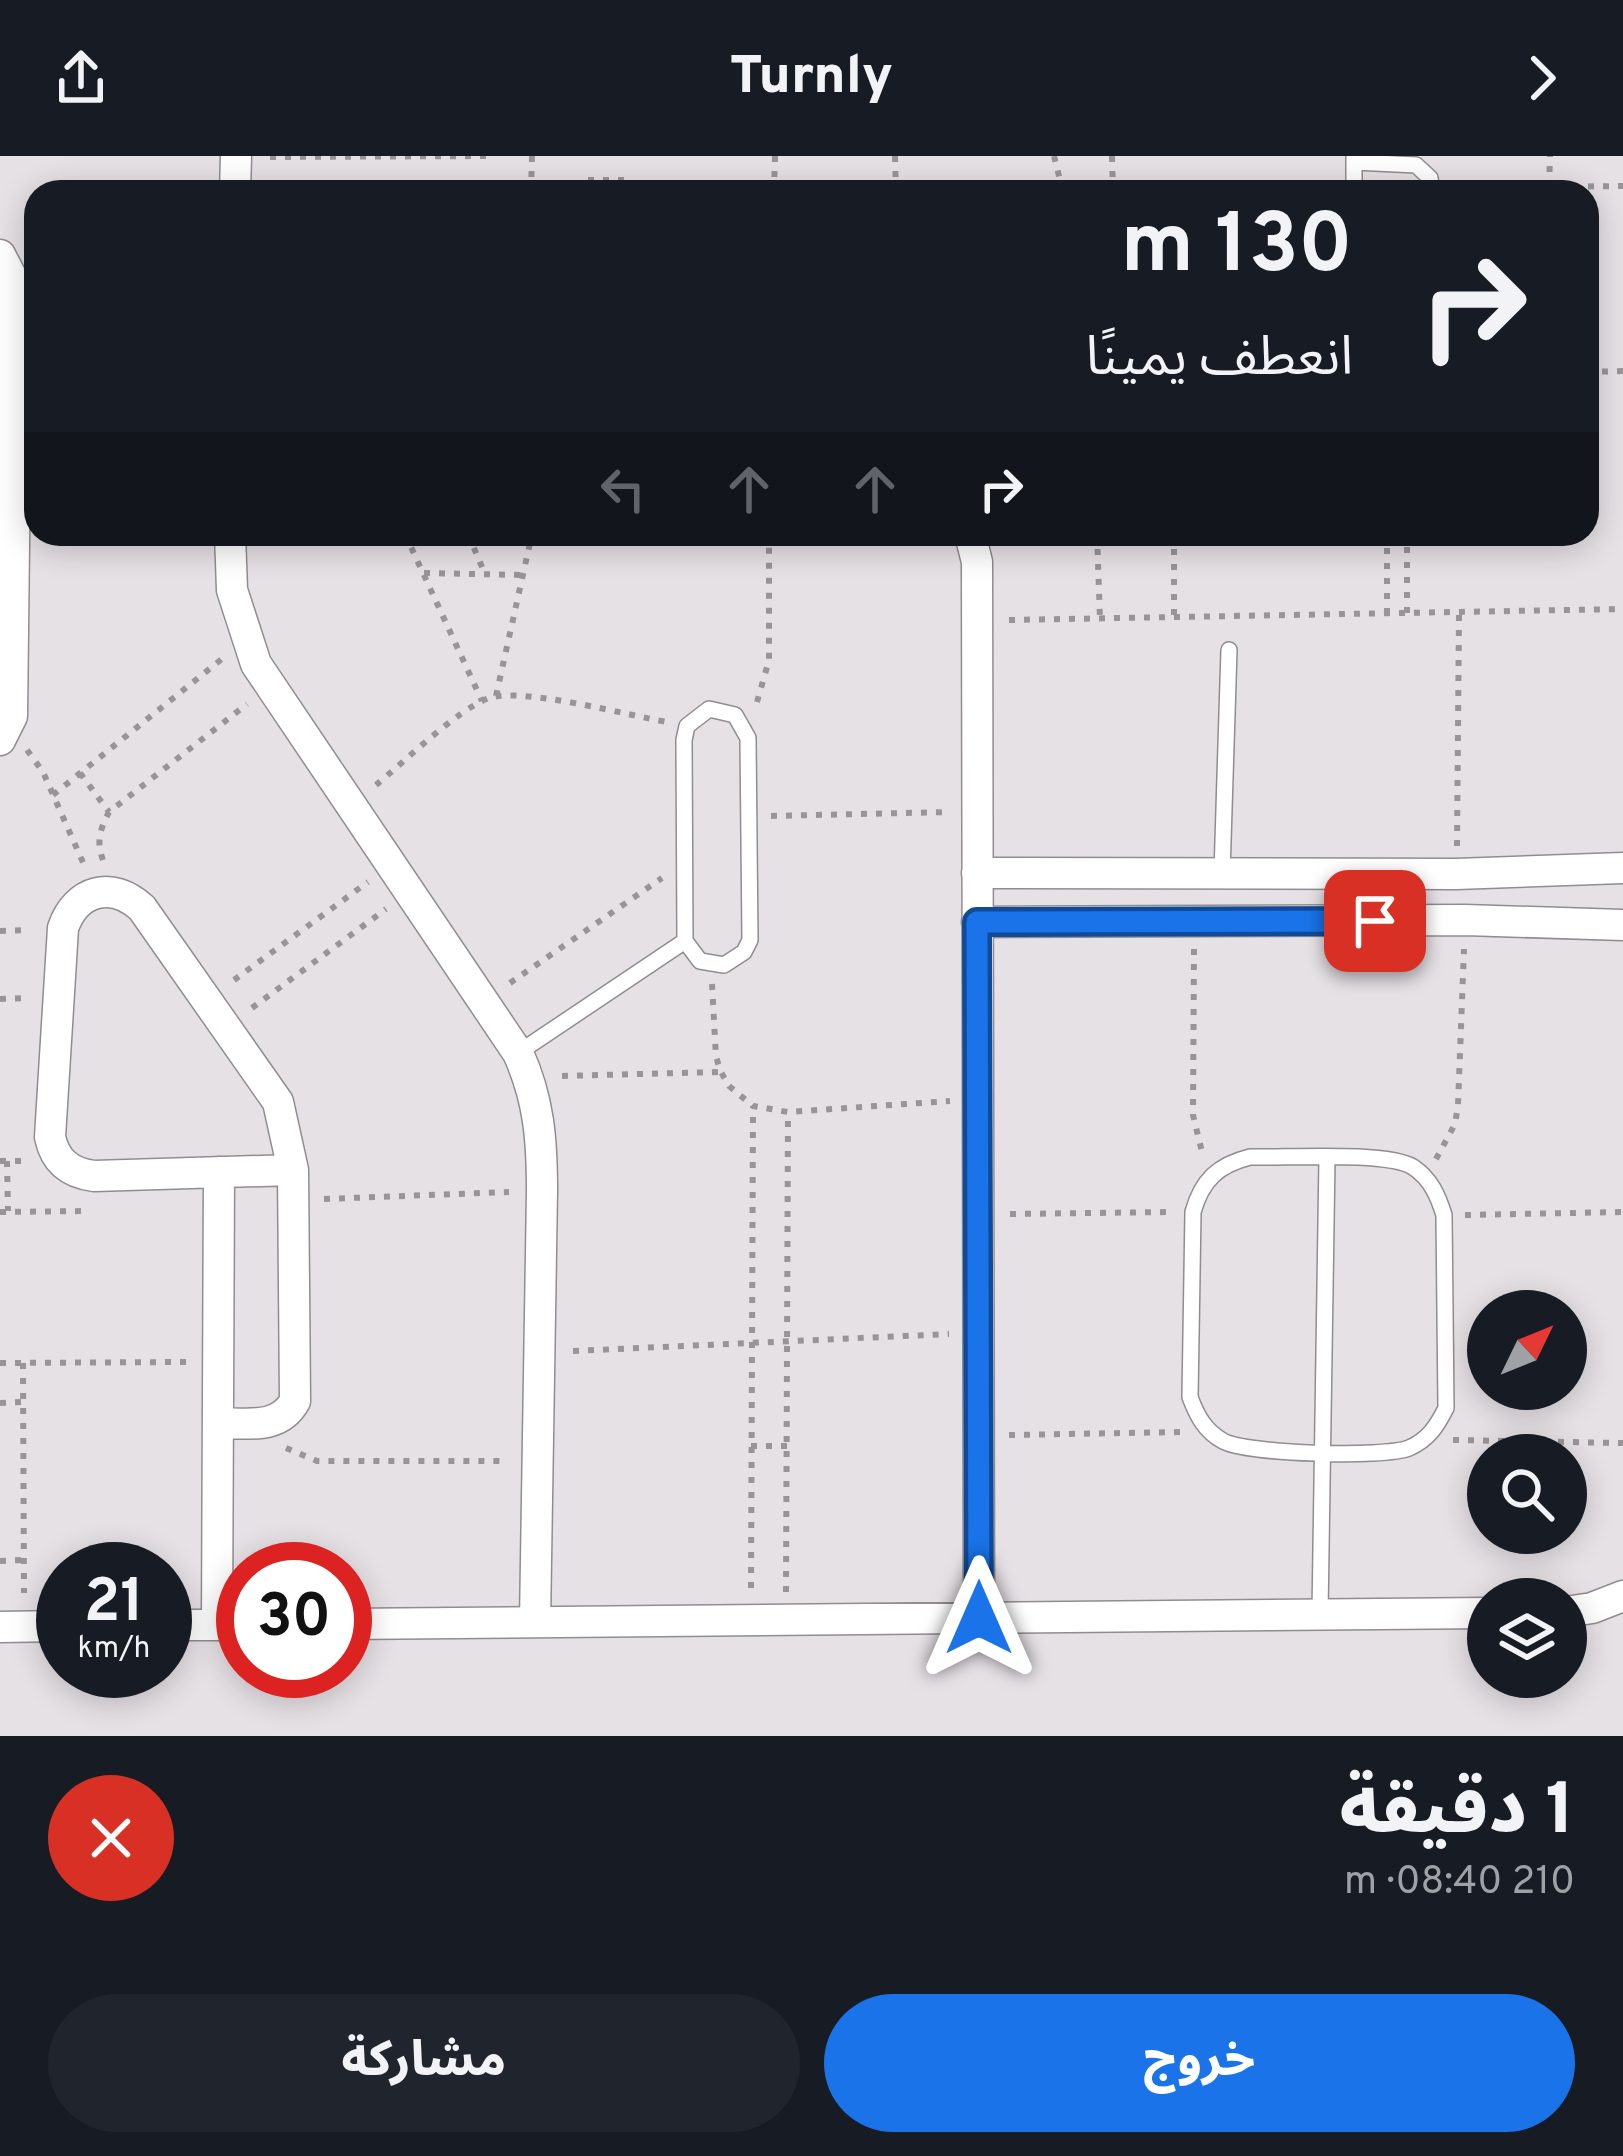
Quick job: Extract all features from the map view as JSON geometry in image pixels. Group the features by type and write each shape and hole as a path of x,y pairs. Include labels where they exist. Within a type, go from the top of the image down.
{"street":[{"path":"0,255 11,276 24,445"},
{"path":"4,735 12,716 24,478"},
{"path":"230,546 232,590 245,640 269,687 523,1065 542,1127 535,1622"},
{"path":"973,546 977,562 979,1618"},
{"path":"977,873 1456,874 1623,868"},
{"path":"219,1424 269,1423 280,1419 295,1401 293,1185 278,1102 142,908 129,896 104,891 80,899 63,928 53,1150 81,1175 219,1172 293,1185"},
{"path":"977,922 1465,920 1623,925"},
{"path":"219,1172 219,1424 225,1542"},
{"path":"1587,1610 1623,1596"},
{"path":"372,1624 1467,1613"}],"lane":[{"path":"1354,159 1416,165 1425,170 1428,180"},
{"path":"1222,873 1228,650"},
{"path":"709,710 735,715 744,724 748,738 750,940 736,960 711,965 691,952 685,941 684,740 687,726 709,710"},
{"path":"523,1065 685,941"},
{"path":"1250,1157 1327,1158 1398,1160 1427,1178 1444,1215 1446,1408 1438,1425 1424,1440 1387,1454 1245,1450 1210,1432 1190,1397 1192,1212 1212,1174 1229,1162 1250,1157"},
{"path":"1320,1614 1327,1158"}],"path":[{"path":"236,157 494,156"},
{"path":"585,180 628,180"},
{"path":"411,546 482,701"},
{"path":"473,546 485,574"},
{"path":"496,696 529,546"},
{"path":"744,724 761,694 769,660 769,546"},
{"path":"1097,546 1100,619"},
{"path":"1174,546 1174,617"},
{"path":"1387,546 1387,614"},
{"path":"1407,546 1407,613"},
{"path":"423,573 523,575"},
{"path":"977,621 1623,609"},
{"path":"1456,874 1459,612"},
{"path":"53,794 245,640"},
{"path":"104,891 98,847 109,812 269,687"},
{"path":"350,806 482,701 496,696 513,695 687,726"},
{"path":"4,735 33,757 104,891"},
{"path":"80,773 109,812"},
{"path":"749,817 977,812"},
{"path":"483,1002 684,862"},
{"path":"207,1000 390,865"},
{"path":"226,1027 408,892"},
{"path":"1427,1178 1455,1124 1458,1105 1465,920"},
{"path":"1194,921 1193,1115 1199,1146 1212,1174"},
{"path":"711,965 716,1057 721,1072 753,1106 788,1112 978,1099"},
{"path":"523,1065 721,1072"},
{"path":"751,1620 753,1106"},
{"path":"786,1619 788,1112"},
{"path":"7,1161 8,1211"},
{"path":"293,1185 542,1191"},
{"path":"978,1214 1192,1212"},
{"path":"1444,1215 1623,1213"},
{"path":"539,1352 979,1333"},
{"path":"0,1363 219,1362"},
{"path":"12,1626 23,1561 23,1363"},
{"path":"0,1403 23,1402"},
{"path":"269,1423 287,1449 317,1461 538,1461"},
{"path":"978,1436 1210,1432"},
{"path":"1424,1440 1623,1443"},
{"path":"751,1446 787,1446"},
{"path":"0,1561 23,1561"}],"route":[{"path":"979,1618 977,922 1375,921"}]}
